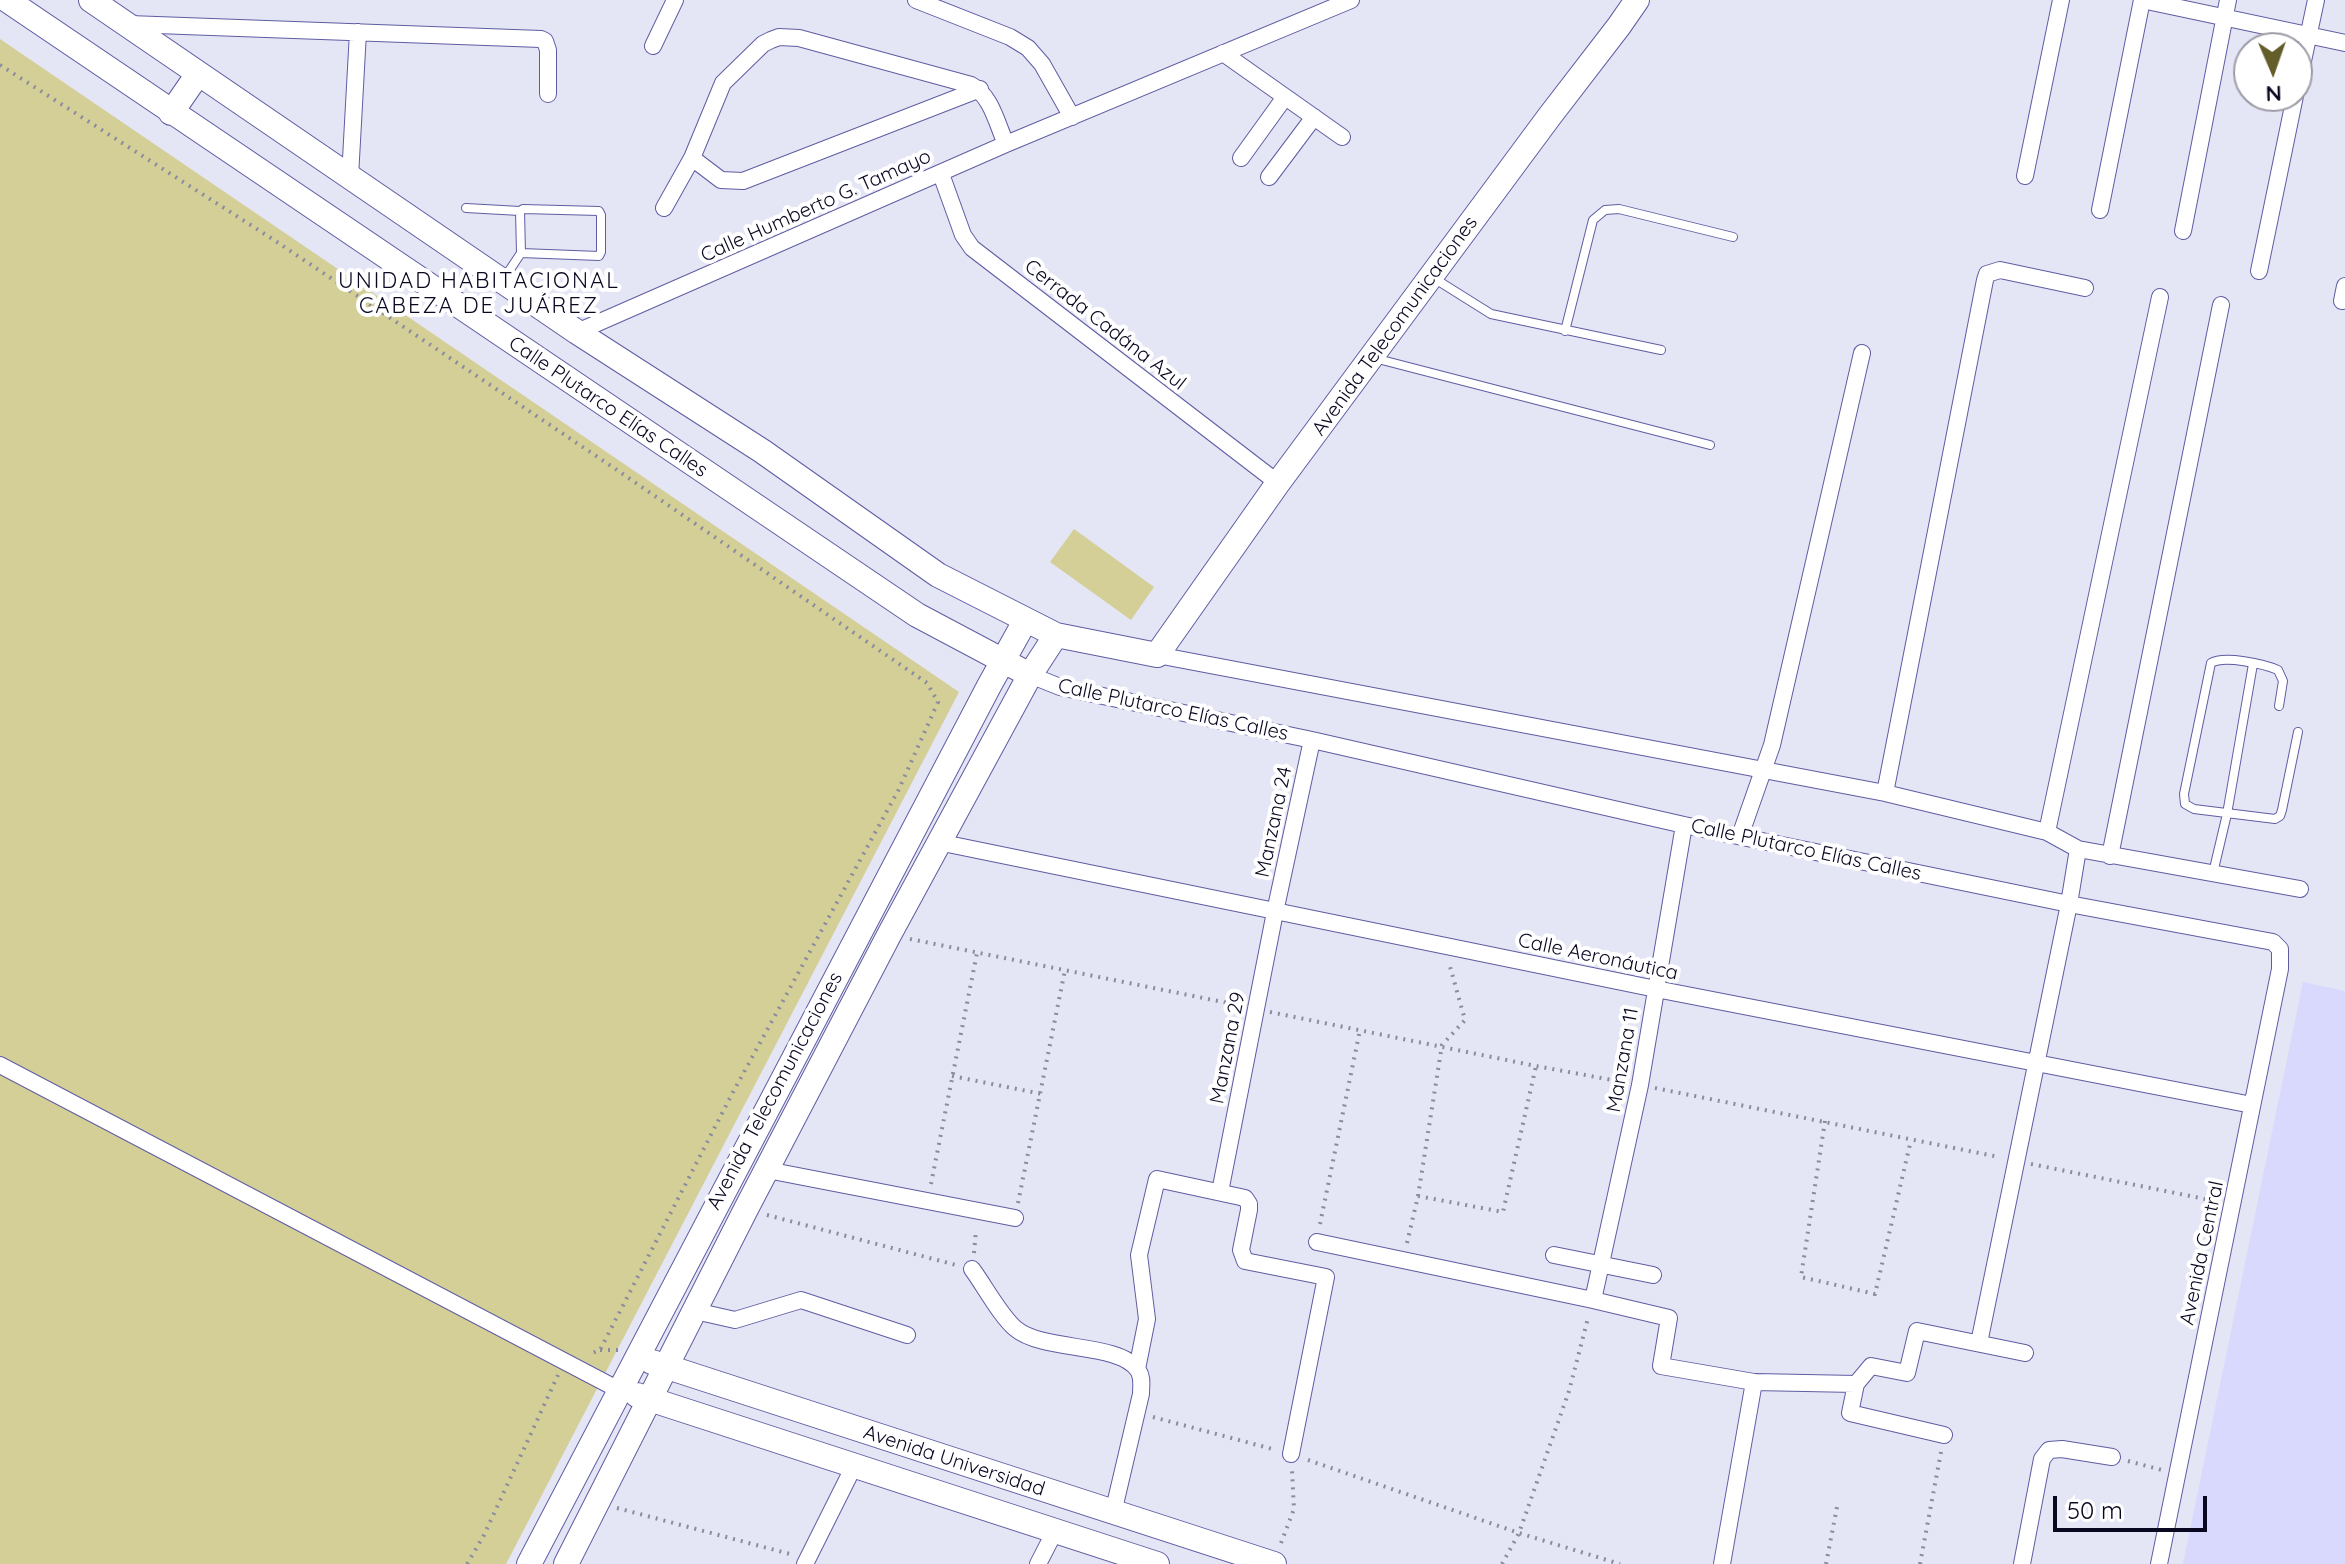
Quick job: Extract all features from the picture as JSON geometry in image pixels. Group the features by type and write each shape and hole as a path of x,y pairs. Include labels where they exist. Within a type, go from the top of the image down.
{"street":[{"name":"Calle Plutarco Elías Calles","path":"7,0 917,615 1030,675 1060,687 1312,740 1684,825 2069,904 2261,938 2273,942 2280,949"},
{"path":"91,0 577,332 762,451 938,575 1056,635 1885,793 2047,832 2078,849 2300,889"},
{"path":"653,46 675,0"},
{"path":"916,0 1010,37 1028,48 1042,64 1072,117"},
{"name":"Calle Humberto G. Tamayo","path":"577,332 1006,144 1351,0"},
{"name":"Avenida Telecomunicaciones","path":"1157,655 1278,483 1637,0"},
{"path":"2025,176 2061,0"},
{"path":"2100,210 2142,0 2298,32"},
{"path":"2183,231 2228,0"},
{"path":"2308,32 2316,0"},
{"path":"125,23 541,39 548,50 548,94"},
{"path":"350,177 358,32"},
{"path":"2313,35 2345,43"},
{"path":"664,208 692,158 723,83 763,44 779,37 799,38 980,89 1006,144"},
{"path":"1223,53 1342,137"},
{"path":"171,113 198,74"},
{"path":"692,158 721,180 743,181 980,89"},
{"path":"1241,158 1285,97"},
{"path":"2259,271 2292,112"},
{"path":"1269,177 1314,117"},
{"name":"Cerrada Cadána Azul","path":"941,174 963,235 972,248 1278,483"},
{"path":"1885,793 1987,274 2000,270 2085,288"},
{"path":"2047,832 2160,297"},
{"path":"2110,856 2221,305"},
{"path":"1740,836 1772,745 1862,353"},
{"name":"Avenida Telecomunicaciones","path":"529,1564 635,1357 1025,621"},
{"name":"Avenida Telecomunicaciones","path":"566,1564 746,1209 938,842 1030,675 1056,635"},
{"name":"Manzana 24","path":"1275,912 1312,740"},
{"name":"Manzana 11","path":"1593,1300 1640,1085 1684,825"},
{"name":"Calle Aeronáutica","path":"938,842 1656,989 2252,1105"},
{"path":"1979,1343 2078,849"},
{"name":"Manzana 29","path":"1220,1192 1275,912"},
{"name":"Avenida Central","path":"2159,1564 2280,969 2280,949"},
{"path":"0,1065 619,1390"},
{"path":"767,1170 1015,1218"},
{"path":"1137,1369 1147,1319 1139,1255 1157,1179 1239,1195 1249,1204 1241,1250 1245,1261 1326,1277 1291,1454"},
{"path":"1317,1242 1669,1318 1661,1366 1754,1382 1856,1384"},
{"path":"1554,1255 1653,1275"},
{"path":"972,1269 1015,1329 1032,1339 1115,1355 1128,1360 1137,1369 1142,1380 1113,1513"},
{"path":"695,1311 735,1320 805,1301 907,1335"},
{"path":"1944,1435 1850,1413 1856,1384 1871,1366 1907,1373 1917,1331 2025,1353"},
{"name":"Avenida Universidad","path":"635,1357 1274,1564"},
{"path":"1722,1564 1754,1382"},
{"name":"Avenida Universidad","path":"619,1390 1157,1564"},
{"path":"2022,1564 2042,1459 2049,1450 2062,1449 2112,1457"},
{"path":"806,1561 855,1464"},
{"path":"1038,1564 1055,1531"}],"lane":[{"path":"466,208 599,211 599,256 521,253"},
{"path":"1565,331 1593,220 1605,210 1619,209 1733,237"},
{"path":"502,281 521,253 520,211"},
{"path":"1432,276 1491,314 1661,350"},
{"path":"1373,357 1710,445"},
{"path":"2279,706 2282,675 2273,667 2215,660 2209,667 2184,794 2185,804 2269,820 2280,816 2298,732"},
{"path":"2213,873 2227,814 2253,664"}],"path":[{"path":"0,65 271,238 617,470 927,683 938,702 899,789 732,1094 600,1350 564,1362 484,1535 467,1564"},
{"path":"889,935 2233,1204"},
{"path":"1403,1261 1418,1196 1442,1045 1465,1020 1444,946"},
{"path":"927,1202 977,953"},
{"path":"1015,1218 1065,970"},
{"path":"1317,1242 1360,1030"},
{"path":"1418,1196 1503,1212 1536,1066"},
{"path":"952,1076 1042,1094"},
{"path":"1825,1121 1801,1277 1875,1294 1911,1140"},
{"path":"746,1209 972,1269 978,1211"},
{"path":"1502,1564 1519,1533 1569,1391 1593,1300"},
{"path":"1136,1413 1291,1454 1519,1533 1620,1564"},
{"path":"1920,1564 1944,1435"},
{"path":"1274,1564 1294,1509 1291,1454"},
{"path":"2112,1457 2176,1474"},
{"path":"598,1503 806,1561"},
{"path":"1826,1564 1837,1507"}],"shaded area":[{"path":"0,39 959,692 506,1564 0,1564"},
{"path":"1074,529 1154,587 1131,620 1050,562"},
{"path":"2303,982 2345,991 2345,1564 2183,1564"}],"district":[{"name":"UNIDAD HABITACIONAL CABEZA DE JUÁREZ","path":"479,294"}]}
